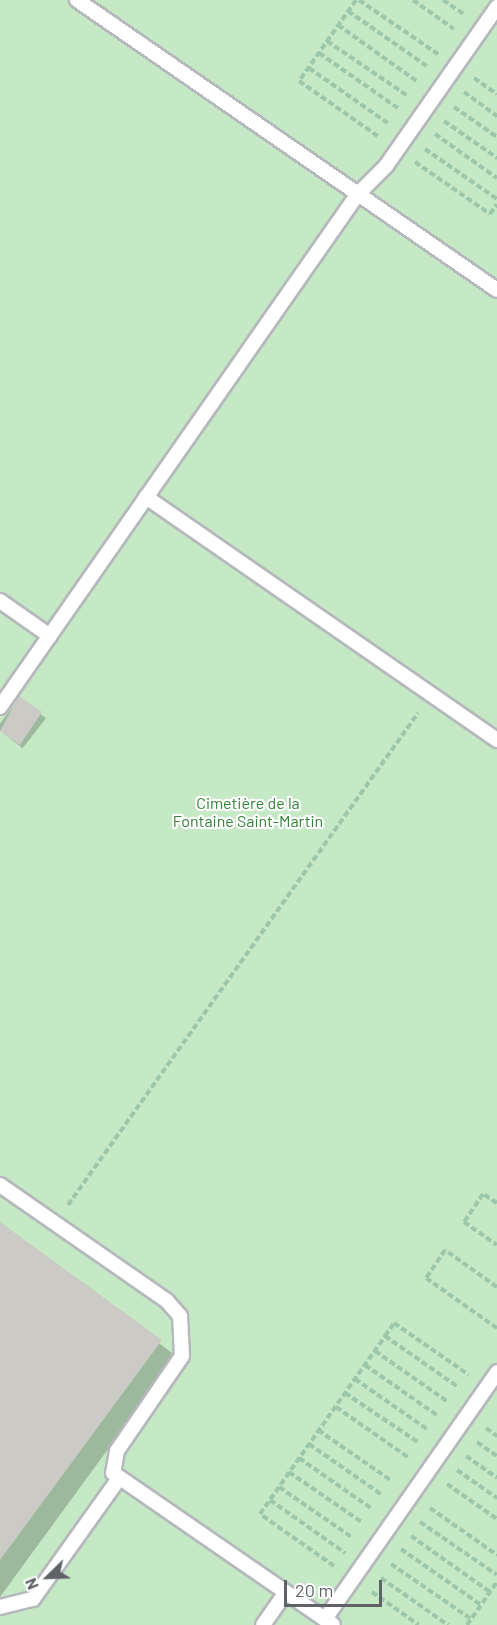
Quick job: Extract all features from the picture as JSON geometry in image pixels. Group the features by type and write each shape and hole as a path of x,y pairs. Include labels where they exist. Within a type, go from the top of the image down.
{"lane":[{"path":"77,0 497,290"},
{"path":"0,707 357,195 398,150 497,7"},
{"path":"146,497 497,740"},
{"path":"0,601 50,636"},
{"path":"0,1185 167,1301 184,1329 175,1372 113,1458 118,1480 329,1622 497,1372"},
{"path":"0,1607 33,1599 118,1480"},
{"path":"263,1625 285,1593"}],"path":[{"path":"497,94 357,0 299,81 490,214 497,204"},
{"path":"348,11 497,116"},
{"path":"55,1223 431,695"},
{"path":"497,1203 483,1194 464,1222 497,1245"},
{"path":"497,1287 445,1250 426,1278 497,1328"},
{"path":"260,1514 394,1323 487,1387"},
{"path":"385,1336 477,1400"},
{"path":"375,1351 497,1436"},
{"path":"365,1365 497,1456"},
{"path":"467,1625 497,1582"}],"green space":[{"name":"Cimetière de la Fontaine Saint-Martin","path":"0,0 497,0 497,1625 0,1625"}],"building":[{"path":"19,696 42,712 20,745 0,731"},
{"path":"0,1222 162,1340 0,1560"}]}
